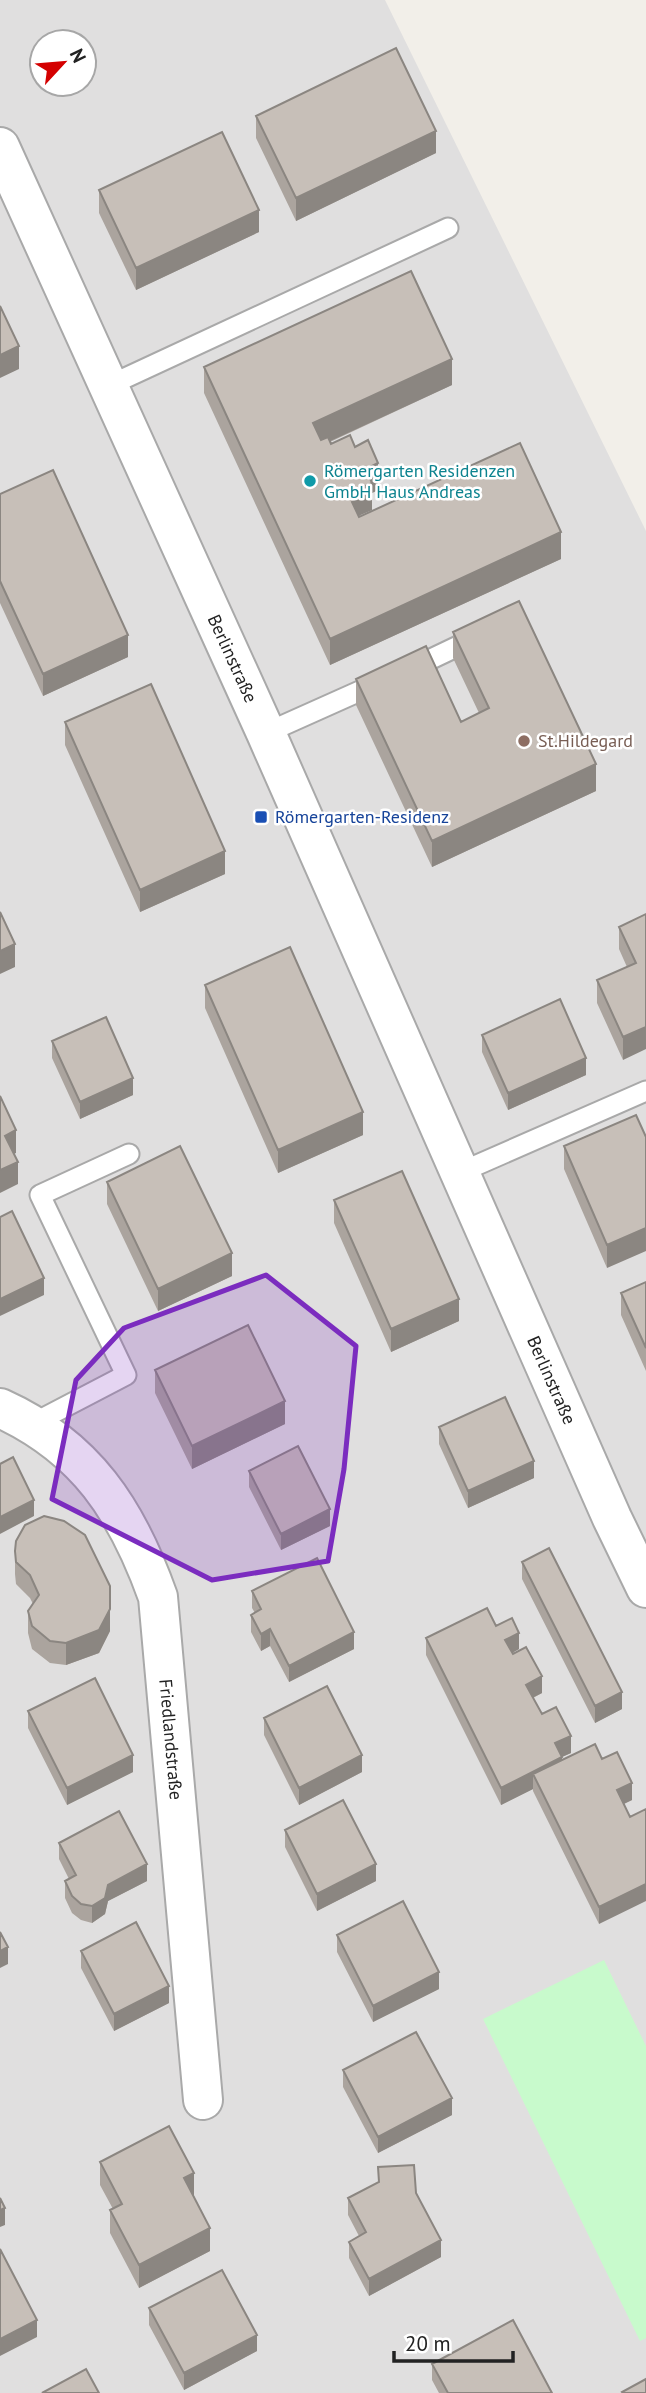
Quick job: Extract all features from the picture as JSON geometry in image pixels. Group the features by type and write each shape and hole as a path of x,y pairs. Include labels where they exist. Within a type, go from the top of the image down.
{"street":[{"name":"Berlinstraße","path":"0,147 266,733 612,1518 646,1588"},
{"name":"Friedlandstraße","path":"17,1416 65,1446 90,1472 119,1510 141,1550 158,1597 203,2100"}],"lane":[{"path":"108,386 448,228"},
{"path":"266,733 489,632"},
{"path":"461,1172 646,1091"},
{"name":"Friedlandstraße","path":"17,1416 126,1375 40,1195 128,1154"}],"highlighted area":[{"path":"266,1275 356,1346 344,1469 328,1561 212,1580 52,1499 76,1380 124,1328"}],"shaded area":[{"path":"0,0 385,0 646,531 646,2393 0,2393"}],"green space":[{"path":"604,1960 646,2046 646,2338 640,2341 483,2019"}],"building":[{"path":"396,48 436,131 296,198 256,116"},
{"path":"222,132 259,210 136,268 99,190"},
{"name":"Römergarten Residenzen GmbH Haus Andreas","path":"411,271 452,359 313,423 321,440 328,437 331,444 350,435 355,447 368,440 378,463 366,469 372,483 355,491 358,499 352,502 359,517 520,443 561,532 330,639 204,367"},
{"path":"0,306 19,346 0,355"},
{"path":"53,470 128,635 43,674 0,581 0,494"},
{"name":"St.Hildegard","path":"519,601 596,764 432,841 356,679 426,646 461,722 489,708 453,632"},
{"path":"151,684 225,851 140,890 65,722"},
{"path":"0,912 15,944 0,951"},
{"path":"646,914 646,1027 623,1037 597,980 636,963 619,927"},
{"path":"290,947 363,1112 278,1150 205,985"},
{"path":"560,999 586,1058 508,1093 482,1035"},
{"path":"106,1017 133,1078 80,1102 52,1041"},
{"path":"0,1096 16,1130 5,1136 18,1162 0,1170"},
{"path":"636,1115 646,1137 646,1228 607,1245 564,1146"},
{"path":"180,1146 232,1253 158,1289 107,1182"},
{"path":"402,1171 459,1299 391,1329 334,1200"},
{"path":"12,1211 44,1278 0,1299 0,1217"},
{"path":"646,1282 646,1348 621,1293"},
{"path":"248,1325 285,1401 192,1446 155,1370"},
{"path":"505,1397 534,1461 468,1491 439,1427"},
{"path":"298,1446 330,1509 281,1534 249,1471"},
{"path":"13,1457 34,1500 0,1517 0,1464"},
{"path":"44,1516 64,1521 85,1535 110,1586 110,1609 99,1630 66,1643 50,1641 32,1626 28,1611 39,1595 30,1575 16,1562 16,1541 25,1525"},
{"path":"549,1548 622,1692 595,1706 522,1562"},
{"path":"317,1558 354,1632 289,1666 270,1629 261,1634 251,1615 261,1609 252,1591"},
{"path":"487,1608 496,1626 512,1618 519,1633 505,1640 513,1654 526,1647 542,1676 526,1685 542,1714 556,1707 571,1736 555,1743 562,1757 501,1788 426,1638"},
{"path":"95,1678 133,1755 67,1788 28,1711"},
{"path":"327,1686 362,1755 299,1788 264,1718"},
{"path":"595,1744 602,1759 617,1752 632,1783 617,1790 630,1817 646,1809 646,1884 599,1907 533,1774"},
{"path":"343,1800 376,1864 317,1894 285,1830"},
{"path":"119,1811 147,1864 108,1885 105,1898 92,1906 81,1904 72,1896 65,1881 76,1875 59,1843"},
{"path":"403,1901 439,1972 373,2006 337,1935"},
{"path":"136,1922 169,1986 114,2014 81,1951"},
{"path":"0,1932 8,1947 0,1951"},
{"path":"416,2032 452,2098 378,2137 343,2070"},
{"path":"169,2126 194,2173 184,2178 210,2228 139,2265 110,2210 122,2204 100,2162"},
{"path":"414,2165 416,2193 441,2240 369,2279 349,2242 366,2232 348,2198 379,2182 378,2167"},
{"path":"0,2249 37,2320 0,2339"},
{"path":"222,2270 257,2335 184,2373 149,2308"},
{"path":"513,2320 552,2393 448,2393 432,2364"},
{"path":"86,2369 99,2393 42,2393"},
{"path":"646,2379 646,2393 622,2392"}],"place":[{"name":"Römergarten Residenzen GmbH Haus Andreas","path":"310,481"},
{"name":"St.Hildegard","path":"524,741"},
{"name":"Römergarten-Residenz","path":"261,817"}]}
